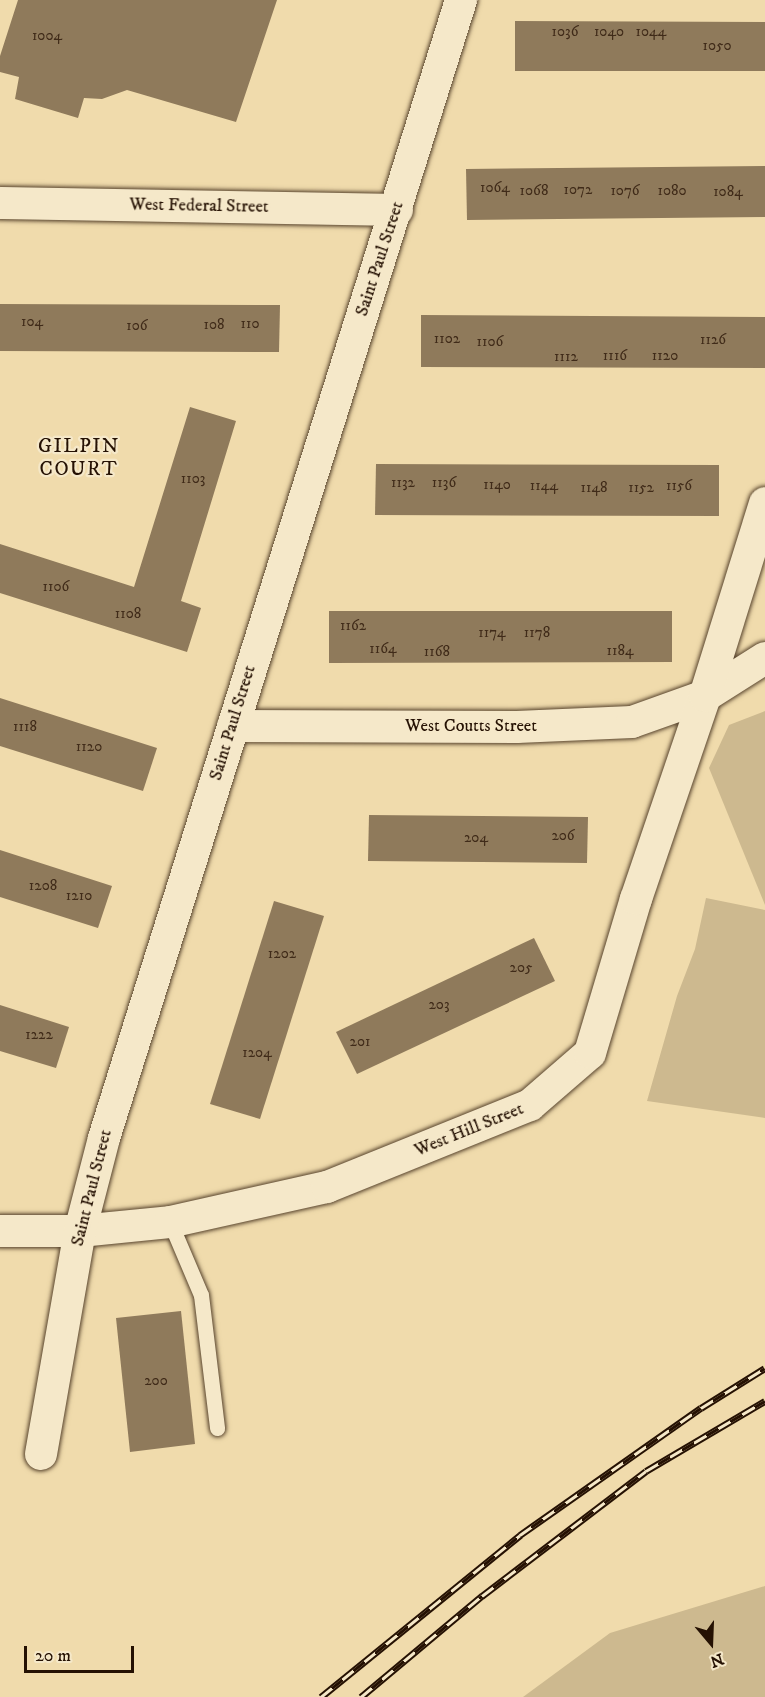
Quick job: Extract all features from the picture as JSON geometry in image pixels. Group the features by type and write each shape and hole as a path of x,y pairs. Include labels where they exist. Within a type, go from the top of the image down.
{"street":[{"name":"Saint Paul Street","path":"41,1454 80,1231 104,1138 346,370 368,290 397,210 461,0"},
{"name":"West Federal Street","path":"0,203 397,210"},
{"name":"West Hill Street","path":"0,1230 80,1231 170,1222 338,1183 530,1105 590,1053 636,898 705,696 765,504"},
{"name":"West Coutts Street","path":"233,726 516,727 632,722 705,696 765,658"}],"lane":[{"path":"170,1222 201,1295 217,1428"}],"shaded area":[{"path":"765,711 765,905 709,768 729,725"},
{"path":"706,898 765,910 765,1118 647,1101 677,996 695,949"},
{"path":"765,1586 765,1697 523,1697 610,1633"}],"building":[{"path":"18,0 277,0 236,122 127,90 102,99 84,98 78,118 15,99 19,77 0,72 0,56"},
{"path":"515,21 765,22 765,71 515,71"},
{"path":"765,166 765,217 467,220 466,169"},
{"path":"0,304 280,305 279,352 0,351"},
{"path":"421,315 765,317 765,368 421,367"},
{"path":"190,407 236,421 181,601 201,608 187,652 0,593 0,544 134,587"},
{"path":"376,464 719,465 719,516 375,515"},
{"path":"329,611 672,611 672,662 329,663"},
{"path":"0,698 157,748 143,791 0,746"},
{"path":"369,815 588,817 587,863 368,861"},
{"path":"0,850 112,886 98,928 0,897"},
{"path":"274,901 324,916 260,1119 210,1104"},
{"path":"534,938 555,981 357,1074 336,1032"},
{"path":"0,1005 69,1027 56,1068 0,1051"},
{"path":"181,1311 195,1444 130,1452 116,1318"}],"railway":[{"path":"321,1697 520,1535 701,1408 765,1368"},
{"path":"361,1697 482,1596 646,1471 765,1401"}],"district":[{"name":"GILPIN COURT","path":"79,458"}]}
